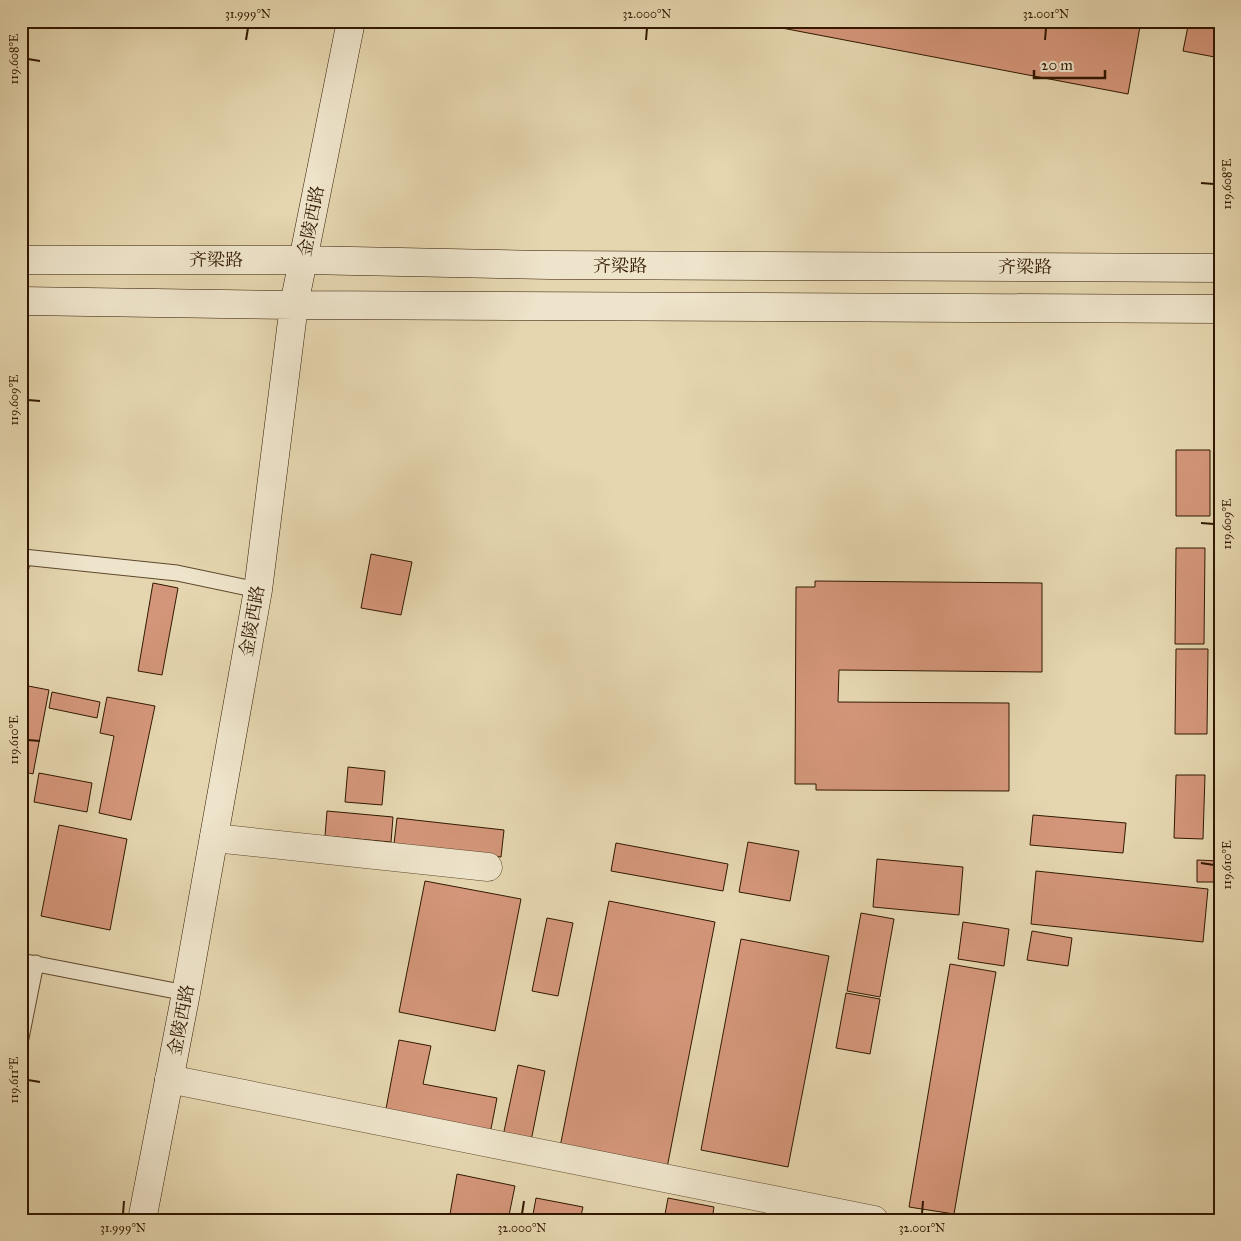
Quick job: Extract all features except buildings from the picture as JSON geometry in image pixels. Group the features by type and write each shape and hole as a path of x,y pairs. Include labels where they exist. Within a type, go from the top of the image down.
{"main road":[{"name":"金陵西路","path":"142,1220 186,993 258,590 294,305 351,21"},
{"name":"齐梁路","path":"21,260 304,260 550,265 1220,268"},
{"path":"21,301 294,305 1220,308"},
{"path":"214,838 488,867"},
{"path":"169,1080 874,1220"}],"lane":[{"path":"21,567 23,557 178,573 258,590"},
{"path":"21,1038 29,962 186,993"}]}
